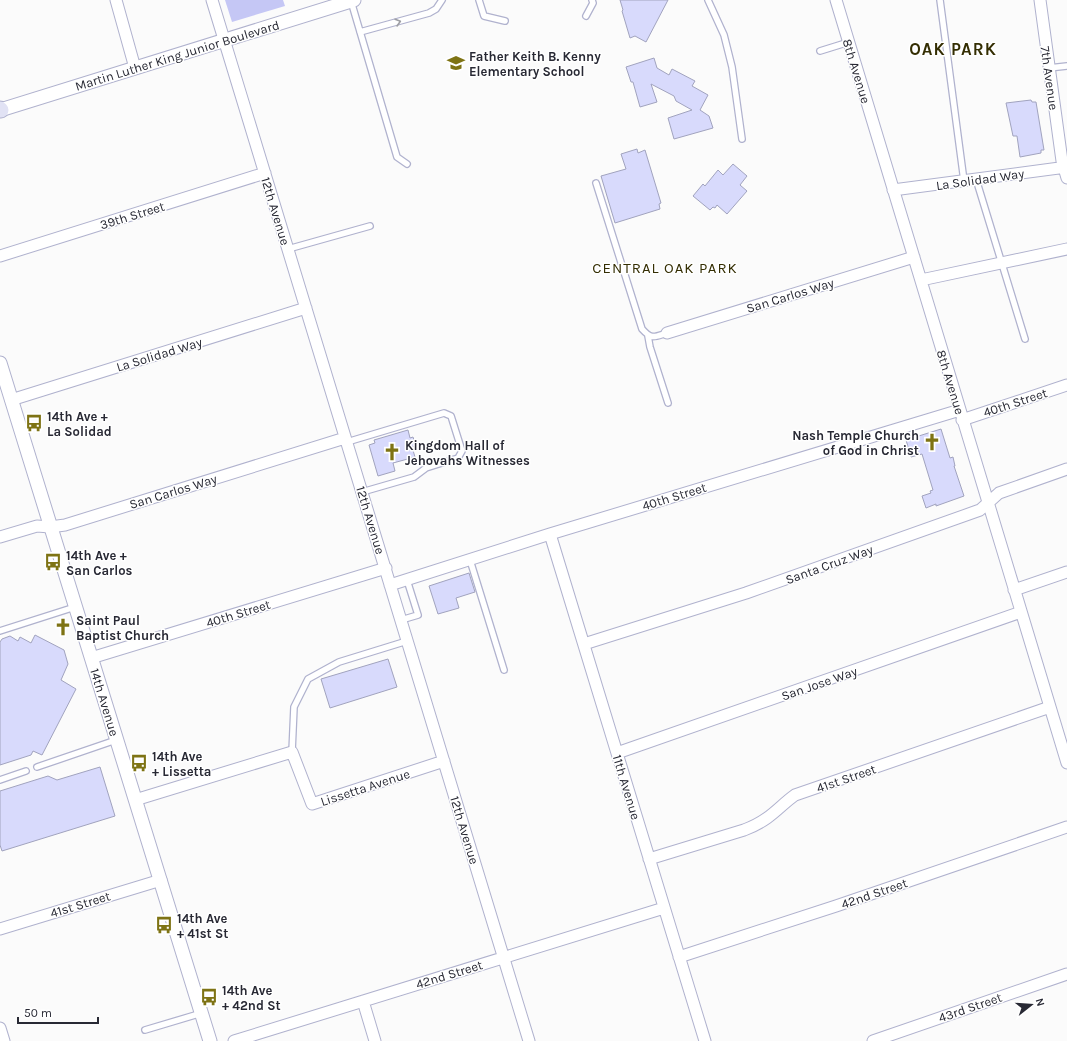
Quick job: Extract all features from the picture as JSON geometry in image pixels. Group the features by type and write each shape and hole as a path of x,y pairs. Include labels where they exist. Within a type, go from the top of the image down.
{"street":[{"path":"116,0 136,68"},
{"name":"12th Avenue","path":"212,0 529,1041"},
{"name":"Martin Luther King Junior Boulevard","path":"0,110 351,0"},
{"name":"8th Avenue","path":"836,0 1067,763"},
{"name":"7th Avenue","path":"1040,0 1062,161 1067,178"},
{"name":"La Solidad Way","path":"893,190 1065,167"},
{"name":"39th Street","path":"0,256 265,173"},
{"path":"920,280 1067,249"},
{"name":"San Carlos Way","path":"667,333 914,257"},
{"name":"La Solidad Way","path":"11,400 306,308"},
{"name":"14th Avenue","path":"1,368 210,1041"},
{"name":"40th Street","path":"390,585 550,534 1067,385"},
{"name":"San Carlos Way","path":"0,537 36,526 50,527 65,525 346,440"},
{"name":"Santa Cruz Way","path":"584,644 753,591 980,510 999,493 1067,469"},
{"name":"11th Avenue","path":"550,534 705,1041"},
{"name":"40th Street","path":"91,658 386,568"},
{"path":"1014,590 1067,572"},
{"name":"San Jose Way","path":"617,753 1021,612"},
{"name":"41st Street","path":"649,858 757,825 795,795 1050,707"},
{"path":"136,800 292,752"},
{"name":"Lissetta Avenue","path":"292,752 312,804 444,761"},
{"name":"42nd Street","path":"679,957 836,906 1067,827"},
{"name":"41st Street","path":"0,929 161,880"},
{"name":"42nd Street","path":"234,1041 664,908"},
{"name":"43rd Street","path":"873,1041 1067,974"},
{"path":"363,1001 375,1041"},
{"path":"0,1028 4,1041"}],"lane":[{"path":"351,0 397,157 407,164"},
{"path":"360,32 429,13 436,9 442,0"},
{"path":"479,0 484,16 505,21"},
{"path":"586,16 593,3 592,0"},
{"path":"708,0 724,35 730,61 742,139"},
{"path":"940,0 964,181"},
{"path":"820,51 848,42"},
{"path":"1049,68 1067,66"},
{"path":"976,179 1025,339"},
{"path":"596,183 642,330 648,336 650,347 668,403"},
{"path":"288,249 370,226"},
{"path":"648,336 653,337 667,333"},
{"path":"346,440 444,413 451,416 462,451 458,458 426,468 414,477 362,492"},
{"path":"470,560 504,670"},
{"path":"401,620 418,615 407,580"},
{"path":"0,631 75,607"},
{"path":"292,752 294,707 308,679 339,662 407,641"},
{"path":"37,767 116,740"},
{"path":"0,780 26,771"},
{"path":"144,1030 202,1013"}],"shaded area":[{"path":"225,0 283,0 285,6 232,22"}],"building":[{"path":"620,0 668,0 646,42 635,36 630,38"},
{"path":"654,58 657,68 669,75 672,69 695,81 692,86 708,95 700,110 709,116 713,128 674,139 668,118 692,110 676,101 674,96 651,84 657,102 640,107 633,82 631,82 626,67"},
{"path":"1031,100 1032,102 1036,102 1044,150 1041,150 1041,153 1020,157 1017,136 1013,136 1006,103"},
{"path":"637,149 638,153 645,150 661,203 659,204 660,209 615,223 601,176 626,169 621,154"},
{"path":"733,164 747,176 740,185 747,191 727,214 717,205 715,208 713,207 710,210 693,196 703,184 705,186 718,170 723,175"},
{"path":"941,429 950,458 953,457 954,466 964,496 926,508 922,496 931,493 930,491 933,490 922,454 911,457 906,440"},
{"name":"Kingdom Hall of Jehovahs Witnesses","path":"408,430 410,438 413,437 416,446 412,447 415,457 393,463 395,471 378,476 369,445 375,443 374,440"},
{"path":"469,573 475,592 456,598 459,608 438,614 429,586"},
{"path":"35,635 64,650 68,664 61,680 76,689 42,755 33,751 31,755 0,765 0,642 2,639 10,636 18,641 20,637 31,643"},
{"path":"388,659 397,687 330,708 321,679"},
{"path":"100,767 115,816 2,851 0,845 0,791 48,776 57,780"}],"place":[{"name":"Father Keith B. Kenny Elementary School","path":"456,63"},
{"name":"14th Ave + La Solidad","path":"34,423"},
{"name":"Nash Temple Church of God in Christ","path":"932,442"},
{"name":"Kingdom Hall of Jehovahs Witnesses","path":"392,452"},
{"name":"14th Ave + San Carlos","path":"53,562"},
{"name":"Saint Paul Baptist Church","path":"63,627"},
{"name":"14th Ave + Lissetta","path":"139,763"},
{"name":"14th Ave + 41st St","path":"164,925"},
{"name":"14th Ave + 42nd St","path":"209,997"}],"district":[{"name":"OAK PARK","path":"953,49"},
{"name":"CENTRAL OAK PARK","path":"665,268"}]}
